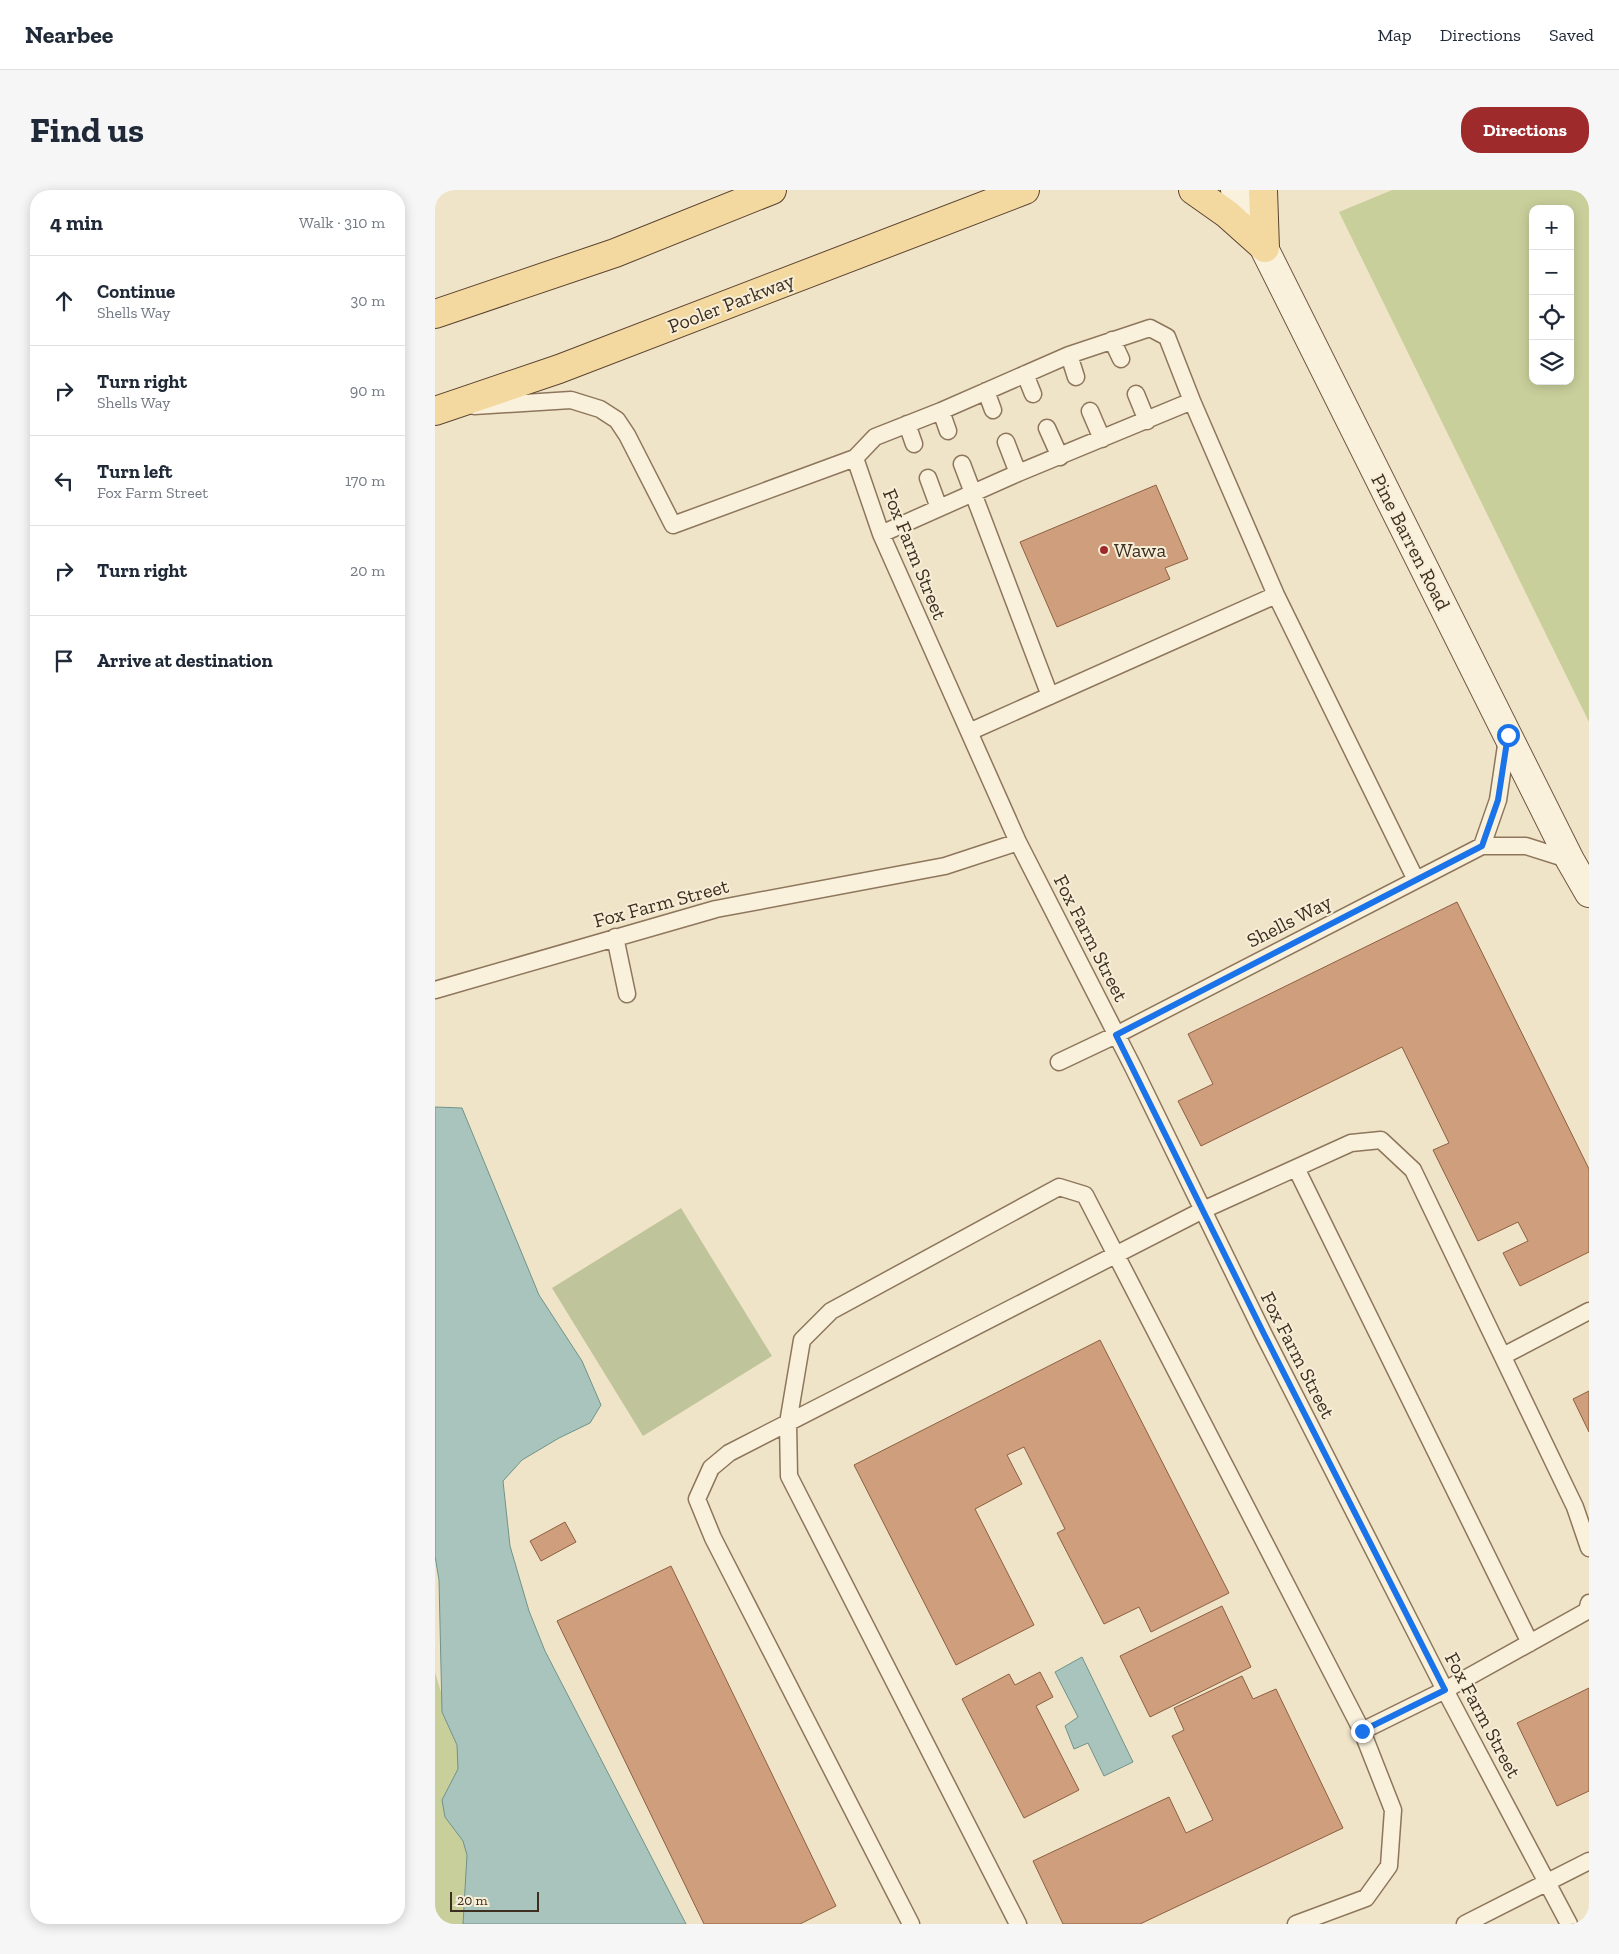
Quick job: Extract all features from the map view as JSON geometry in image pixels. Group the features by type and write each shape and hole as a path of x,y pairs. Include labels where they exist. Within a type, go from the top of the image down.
{"main road":[{"path":"440,314 615,254 772,190"},
{"name":"Pooler Parkway","path":"439,410 559,369 1025,190"},
{"path":"1193,190 1227,214 1265,248"},
{"name":"Pine Barren Road","path":"1235,190 1589,893"},
{"path":"1263,190 1265,248"}],"lane":[{"path":"439,410 571,400 600,409 617,420 627,435 673,525 855,458 875,436 1069,355 1150,328 1167,337 1192,401 1276,595 1416,880"},
{"path":"1111,340 1121,359"},
{"path":"1069,355 1076,377"},
{"path":"1025,374 1033,394"},
{"path":"985,391 993,410"},
{"path":"1136,394 1147,421"},
{"path":"881,534 1018,473 1192,401"},
{"path":"941,410 948,431"},
{"path":"1090,411 1102,439"},
{"path":"907,424 914,444"},
{"path":"1047,428 1060,457"},
{"path":"1006,442 1018,473"},
{"name":"Fox Farm Street","path":"855,458 881,534 1018,842 1264,1334 1445,1690 1569,1924"},
{"path":"962,464 1049,696"},
{"path":"928,478 939,508"},
{"path":"969,732 1276,595"},
{"path":"1482,846 1498,800 1508,735"},
{"name":"Fox Farm Street","path":"435,990 716,909 945,866 1018,842"},
{"name":"Shells Way","path":"1059,1062 1116,1035 1482,846 1526,846 1571,860"},
{"path":"615,937 627,994"},
{"path":"911,1924 713,1538 697,1499 711,1468 729,1453 1203,1210 1351,1143 1381,1140 1413,1170 1575,1507 1589,1548"},
{"path":"1296,1168 1530,1643"},
{"path":"1018,1924 789,1476 788,1423 802,1340 831,1311 1059,1187 1085,1195 1362,1731 1393,1810 1389,1866 1366,1898 1296,1924"},
{"path":"1503,1356 1589,1311"},
{"path":"1362,1731 1445,1690 1587,1612 1589,1603"},
{"path":"1465,1924 1589,1861"}],"green space":[{"path":"1392,190 1589,190 1589,722 1339,212"},
{"path":"681,1208 772,1356 643,1436 552,1288"},
{"path":"435,1672 510,1924 435,1924"}],"water":[{"path":"435,1107 462,1108 539,1295 582,1361 601,1405 590,1423 559,1438 522,1460 503,1481 510,1546 529,1611 545,1651 686,1924 463,1924 467,1855 463,1841 445,1817 442,1800 458,1769 457,1745 442,1712 439,1580 435,1556"},
{"path":"1082,1657 1133,1762 1104,1776 1088,1743 1074,1749 1065,1726 1078,1717 1055,1672"}],"building":[{"name":"Wawa","path":"1156,485 1188,559 1165,568 1170,579 1057,627 1020,542"},
{"path":"1457,902 1589,1169 1589,1252 1520,1286 1503,1253 1528,1241 1518,1222 1478,1241 1433,1150 1449,1143 1402,1047 1201,1146 1178,1101 1213,1084 1188,1034"},
{"path":"1100,1340 1229,1593 1151,1632 1139,1607 1104,1624 1057,1533 1065,1529 1024,1447 1007,1455 1022,1484 975,1509 1034,1625 956,1665 854,1465"},
{"path":"1589,1391 1589,1432 1573,1399"},
{"path":"565,1522 576,1542 541,1561 530,1541"},
{"path":"671,1566 836,1906 800,1924 704,1924 557,1621"},
{"path":"1222,1606 1251,1667 1150,1717 1120,1656"},
{"path":"1040,1672 1053,1697 1036,1706 1079,1790 1024,1818 962,1699 1009,1674 1015,1685"},
{"path":"1242,1676 1253,1699 1276,1689 1343,1828 1140,1924 1063,1924 1033,1861 1169,1797 1186,1833 1213,1820 1172,1736 1184,1730 1174,1708"},
{"path":"1589,1688 1589,1791 1557,1806 1517,1723"}],"place":[{"name":"Wawa","path":"1104,550"}],"route":[{"path":"1362,1731 1445,1690 1264,1334 1116,1035 1482,846 1498,800 1508,735"}]}
